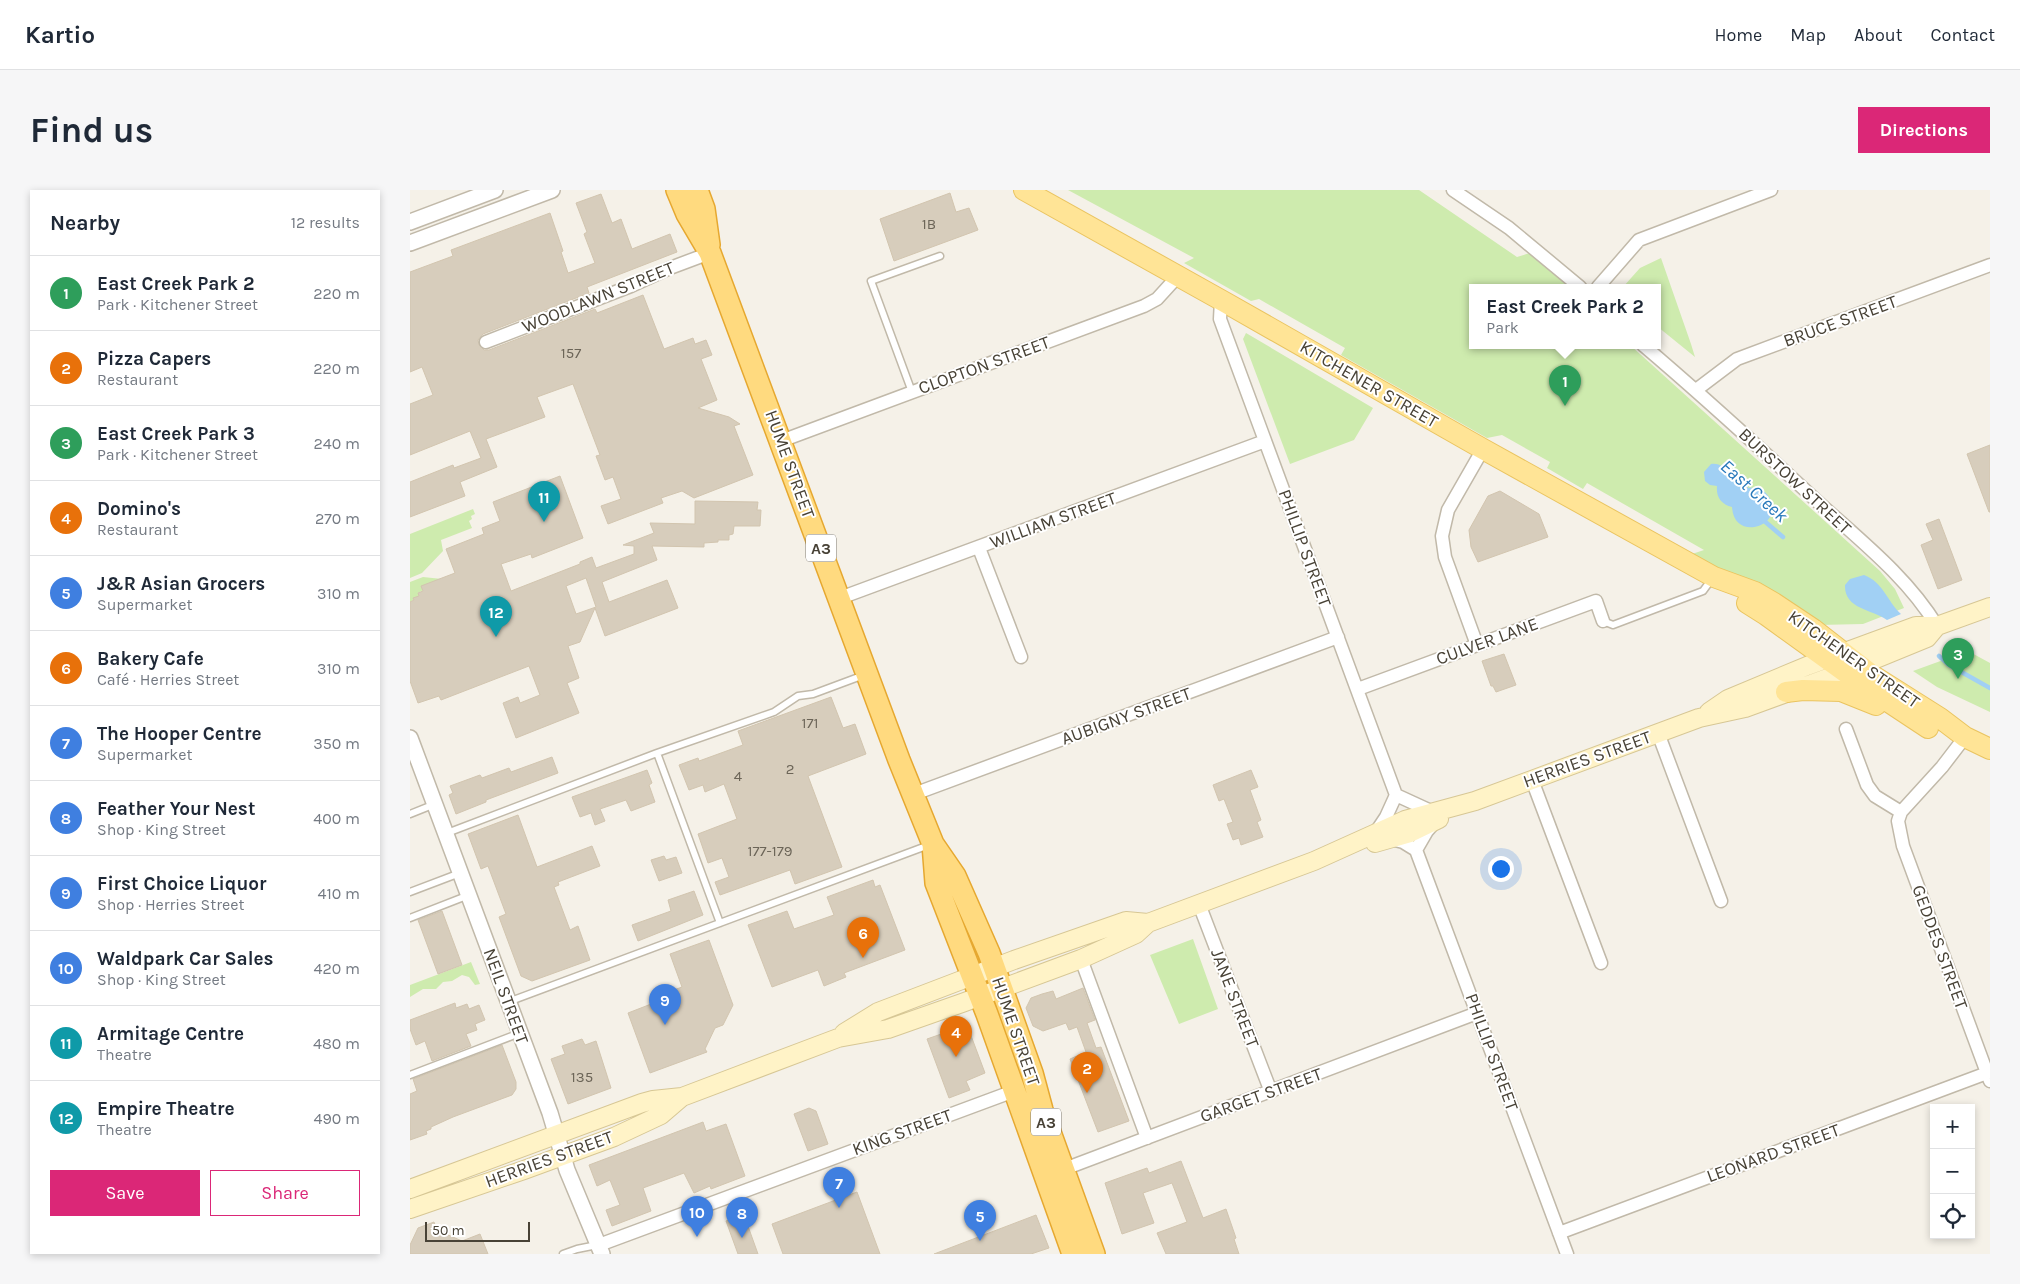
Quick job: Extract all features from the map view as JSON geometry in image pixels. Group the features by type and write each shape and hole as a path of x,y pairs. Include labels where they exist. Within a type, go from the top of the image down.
{"highway":[{"name":"HUME STREET","path":"680,192 687,214 710,252 933,844 955,876 995,968 1035,1082 1054,1173 1074,1254"},
{"name":"HUME STREET","path":"933,844 936,883 1014,1090 1094,1254"}],"main road":[{"name":"KITCHENER STREET","path":"1024,190 1714,577 1755,592 1774,603 1813,629 1843,662 1928,728"},
{"name":"HERRIES STREET","path":"1699,718 1728,699 1843,662 1927,638 1937,626 1990,606"},
{"name":"KITCHENER STREET","path":"1843,662 1940,718 1965,737 1990,749"},
{"name":"HERRIES STREET","path":"410,1188 653,1100 682,1097 838,1038 888,1029 1002,988 1081,959 1136,934 1148,923 1383,836 1410,833 1435,816 1699,718 1745,708 1786,692 1843,662"},
{"path":"1786,692 1823,689 1846,692 1928,728 1965,737"},
{"name":"HERRIES STREET","path":"838,1038 850,1028 878,1012 972,976 1126,921 1148,923"},
{"name":"HERRIES STREET","path":"410,1209 614,1137 654,1118 682,1097"}],"street":[{"path":"410,222 495,190"},
{"path":"410,243 552,190"},
{"path":"1453,190 1509,228 1576,284"},
{"path":"1601,284 1639,240 1770,190"},
{"name":"WOODLAWN STREET","path":"486,342 632,286 710,252"},
{"name":"BRUCE STREET","path":"1696,390 1737,359 1990,265"},
{"name":"CLOPTON STREET","path":"781,441 1144,306 1157,299 1178,276"},
{"name":"PHILLIP STREET","path":"1221,300 1220,319 1396,795"},
{"name":"BURSTOW STREET","path":"1648,349 1696,390 1894,572 1925,606 1937,626"},
{"name":"WILLIAM STREET","path":"840,598 1265,441"},
{"path":"1477,645 1445,557 1442,536 1448,510 1483,449"},
{"path":"979,548 1021,657"},
{"name":"CULVER LANE","path":"1358,689 1596,601 1603,621"},
{"name":"AUBIGNY STREET","path":"914,794 1338,637"},
{"path":"1846,729 1868,785 1875,796 1902,812 1942,767 1965,737"},
{"path":"1658,733 1721,901"},
{"name":"NEIL STREET","path":"410,738 520,1033 563,1156 600,1249"},
{"path":"1532,780 1602,963"},
{"path":"1396,795 1435,816 1416,850 1403,842 1383,836 1386,817 1396,795"},
{"name":"GEDDES STREET","path":"1902,812 1898,821 1903,846 1988,1077"},
{"name":"PHILLIP STREET","path":"1416,850 1567,1254"},
{"name":"JANE STREET","path":"1200,904 1271,1092"},
{"path":"1081,959 1147,1138"},
{"name":"GARGET STREET","path":"1054,1173 1477,1013"},
{"name":"LEONARD STREET","path":"1559,1233 1988,1077"},
{"name":"KING STREET","path":"600,1249 1014,1090"}],"lane":[{"path":"912,392 871,282 940,256"},
{"path":"1603,621 1613,625 1703,591 1714,577"},
{"path":"445,834 657,753 774,712 798,696 814,694 868,674"},
{"path":"657,753 720,923"},
{"path":"410,814 435,804"},
{"path":"508,1002 933,844"},
{"path":"410,892 460,873"},
{"path":"410,918 469,895"},
{"path":"410,1075 520,1033"},
{"name":"KING STREET","path":"563,1254 577,1249 600,1249"}],"green space":[{"path":"1068,190 1419,190 1517,257 1530,253 1566,284 1469,284 1469,349 1634,349 1880,571 1895,589 1904,608 1863,624 1819,625 1692,554 1704,550 1587,483 1583,489 1547,468 1550,462 1502,435 1487,438 1341,355 1345,348 1259,299 1251,301 1184,263 1194,258"},
{"path":"1661,258 1695,357 1661,329 1661,284 1626,284 1640,268"},
{"path":"1246,333 1373,408 1354,440 1290,464 1243,339"},
{"path":"473,509 475,514 471,516 472,519 469,521 472,528 441,540 443,551 422,573 410,578 410,534"},
{"path":"423,577 442,579 418,593 419,596 410,602 410,582"},
{"path":"1968,651 1990,663 1990,712 1937,687 1913,671"},
{"path":"1193,939 1218,1009 1179,1024 1150,955"},
{"path":"471,962 480,984 475,985 469,977 462,975 452,981 443,982 436,989 423,989 410,997 410,985"}],"water":[{"path":"1711,464 1722,466 1726,476 1734,475 1740,477 1745,481 1748,488 1760,489 1767,494 1773,507 1771,515 1766,522 1758,526 1749,527 1741,525 1735,518 1732,507 1722,502 1718,497 1717,486 1710,485 1705,481 1704,472"},
{"path":"1864,575 1876,582 1901,614 1887,620 1854,604 1849,599 1845,585 1850,579"}],"building":[{"path":"950,193 956,212 969,208 978,230 894,261 880,219"},
{"path":"601,194 612,223 621,219 632,249 670,234 677,252 587,287 589,293 483,334 478,340 479,345 484,350 489,350 595,309 597,313 643,295 664,349 693,338 695,344 706,340 712,355 701,359 717,400 698,408 729,417 740,424 734,426 753,475 694,498 682,491 661,498 663,503 608,524 601,506 621,499 613,477 605,480 596,456 600,455 573,384 537,397 545,417 486,439 497,467 460,482 465,496 410,517 410,482 453,465 454,468 481,458 470,431 410,455 410,404 433,395 422,367 410,372 410,272 453,256 451,250 550,213 563,251 561,252 568,273 595,263 584,234 587,232 576,203"},
{"path":"1990,445 1990,512 1989,512 1967,454"},
{"path":"560,476 583,538 532,558 531,554 501,564 511,591 580,564 580,562 592,557 596,568 634,554 634,546 623,545 654,533 650,523 695,524 695,501 758,502 757,510 761,510 760,526 734,526 733,534 729,535 729,540 704,543 704,547 652,546 657,560 602,582 609,602 667,580 678,608 605,636 595,608 580,642 568,646 579,678 567,683 579,713 516,738 503,703 518,697 520,703 540,695 529,666 441,700 439,696 418,703 410,681 410,602 414,600 413,598 419,596 418,593 423,591 421,586 455,573 446,549 484,534 482,528 500,521 493,502","holes":["586,578 596,607 576,614 566,586"]},
{"path":"1500,491 1539,514 1548,537 1478,562 1471,547 1469,530 1488,496"},
{"path":"1939,519 1962,580 1938,589 1921,545 1933,540 1926,524"},
{"path":"1504,654 1516,685 1496,692 1493,686 1491,686 1482,661"},
{"path":"831,697 843,728 855,724 866,754 808,776 842,867 795,884 790,870 720,895 715,882 729,877 722,858 708,863 698,834 737,819 724,784 705,792 703,785 689,790 679,765 698,758 699,761 743,745 738,731"},
{"path":"552,757 558,773 486,800 486,802 456,814 449,795 453,793 450,786 480,775 482,778 509,768 511,772"},
{"path":"647,770 652,783 649,785 655,802 631,811 626,800 600,809 605,821 595,825 591,813 580,817 572,797"},
{"path":"1251,770 1258,787 1250,790 1261,820 1257,822 1263,837 1241,845 1239,838 1233,840 1227,824 1233,822 1224,799 1219,801 1213,785"},
{"path":"518,815 537,867 592,846 600,866 558,882 559,885 554,887 570,930 578,926 590,960 532,981 521,976 499,917 506,914 488,866 481,869 468,834"},
{"path":"664,856 666,860 676,857 682,873 659,881 651,860"},
{"path":"873,880 875,887 880,885 905,950 844,973 846,977 824,986 818,970 772,987 748,925 787,911 794,929 834,915 827,897"},
{"path":"694,891 703,915 638,941 632,925 671,911 668,900"},
{"path":"442,911 462,965 438,974 418,920"},
{"path":"709,940 733,1005 723,1025 715,1028 705,1049 707,1052 650,1073 628,1013 664,999 663,994 682,987 670,954"},
{"path":"1083,988 1095,1020 1087,1023 1096,1048 1101,1047 1129,1121 1098,1132 1070,1059 1086,1052 1077,1027 1069,1030 1066,1023 1043,1031 1033,1026 1026,1008 1031,998 1042,994 1053,991 1056,999"},
{"path":"455,1003 456,1008 467,1004 469,1009 479,1005 485,1020 475,1024 477,1030 466,1034 471,1046 432,1061 425,1041 416,1045 410,1029 410,1020"},
{"path":"947,1032 950,1041 970,1033 985,1073 966,1081 970,1090 949,1098 927,1039"},
{"path":"582,1039 585,1045 596,1041 611,1088 568,1104 551,1059 565,1054 562,1046"},
{"path":"502,1045 516,1082 516,1089 512,1095 453,1117 431,1127 431,1129 426,1131 427,1134 410,1140 410,1094 417,1091 413,1079"},
{"path":"809,1108 816,1111 828,1144 808,1151 794,1114"},
{"path":"703,1122 706,1131 726,1124 745,1176 711,1189 710,1186 694,1193 684,1173 643,1188 651,1211 612,1226 606,1210 620,1205 610,1180 597,1186 589,1165"},
{"path":"1181,1161 1203,1218 1226,1209 1236,1238 1234,1239 1239,1254 1166,1254 1157,1233 1187,1222 1172,1183 1143,1193 1154,1223 1122,1234 1105,1183 1147,1168 1149,1173"},
{"path":"857,1192 880,1254 783,1254 772,1224"},
{"path":"744,1215 758,1254 738,1254 726,1221"},
{"path":"1036,1215 1049,1248 1031,1254 934,1254"},
{"path":"434,1222 438,1233 445,1231 446,1234 462,1241 480,1234 488,1254 410,1254 410,1245 418,1228"}],"waterway":[{"name":"East Creek","path":"1762,519 1783,537"},
{"name":"East Creek","path":"1939,656 1949,665 1990,688"}],"place":[{"name":"East Creek Park 2","path":"1565,406"},
{"name":"Armitage Centre","path":"544,522"},
{"name":"Empire Theatre","path":"496,637"},
{"name":"East Creek Park 3","path":"1958,679"},
{"name":"Bakery Cafe","path":"863,958"},
{"name":"First Choice Liquor","path":"665,1025"},
{"name":"Domino's","path":"956,1057"},
{"name":"Pizza Capers","path":"1087,1093"},
{"name":"The Hooper Centre","path":"839,1208"},
{"name":"Waldpark Car Sales","path":"697,1237"},
{"name":"Feather Your Nest","path":"742,1238"},
{"name":"J&R Asian Grocers","path":"980,1241"}]}
